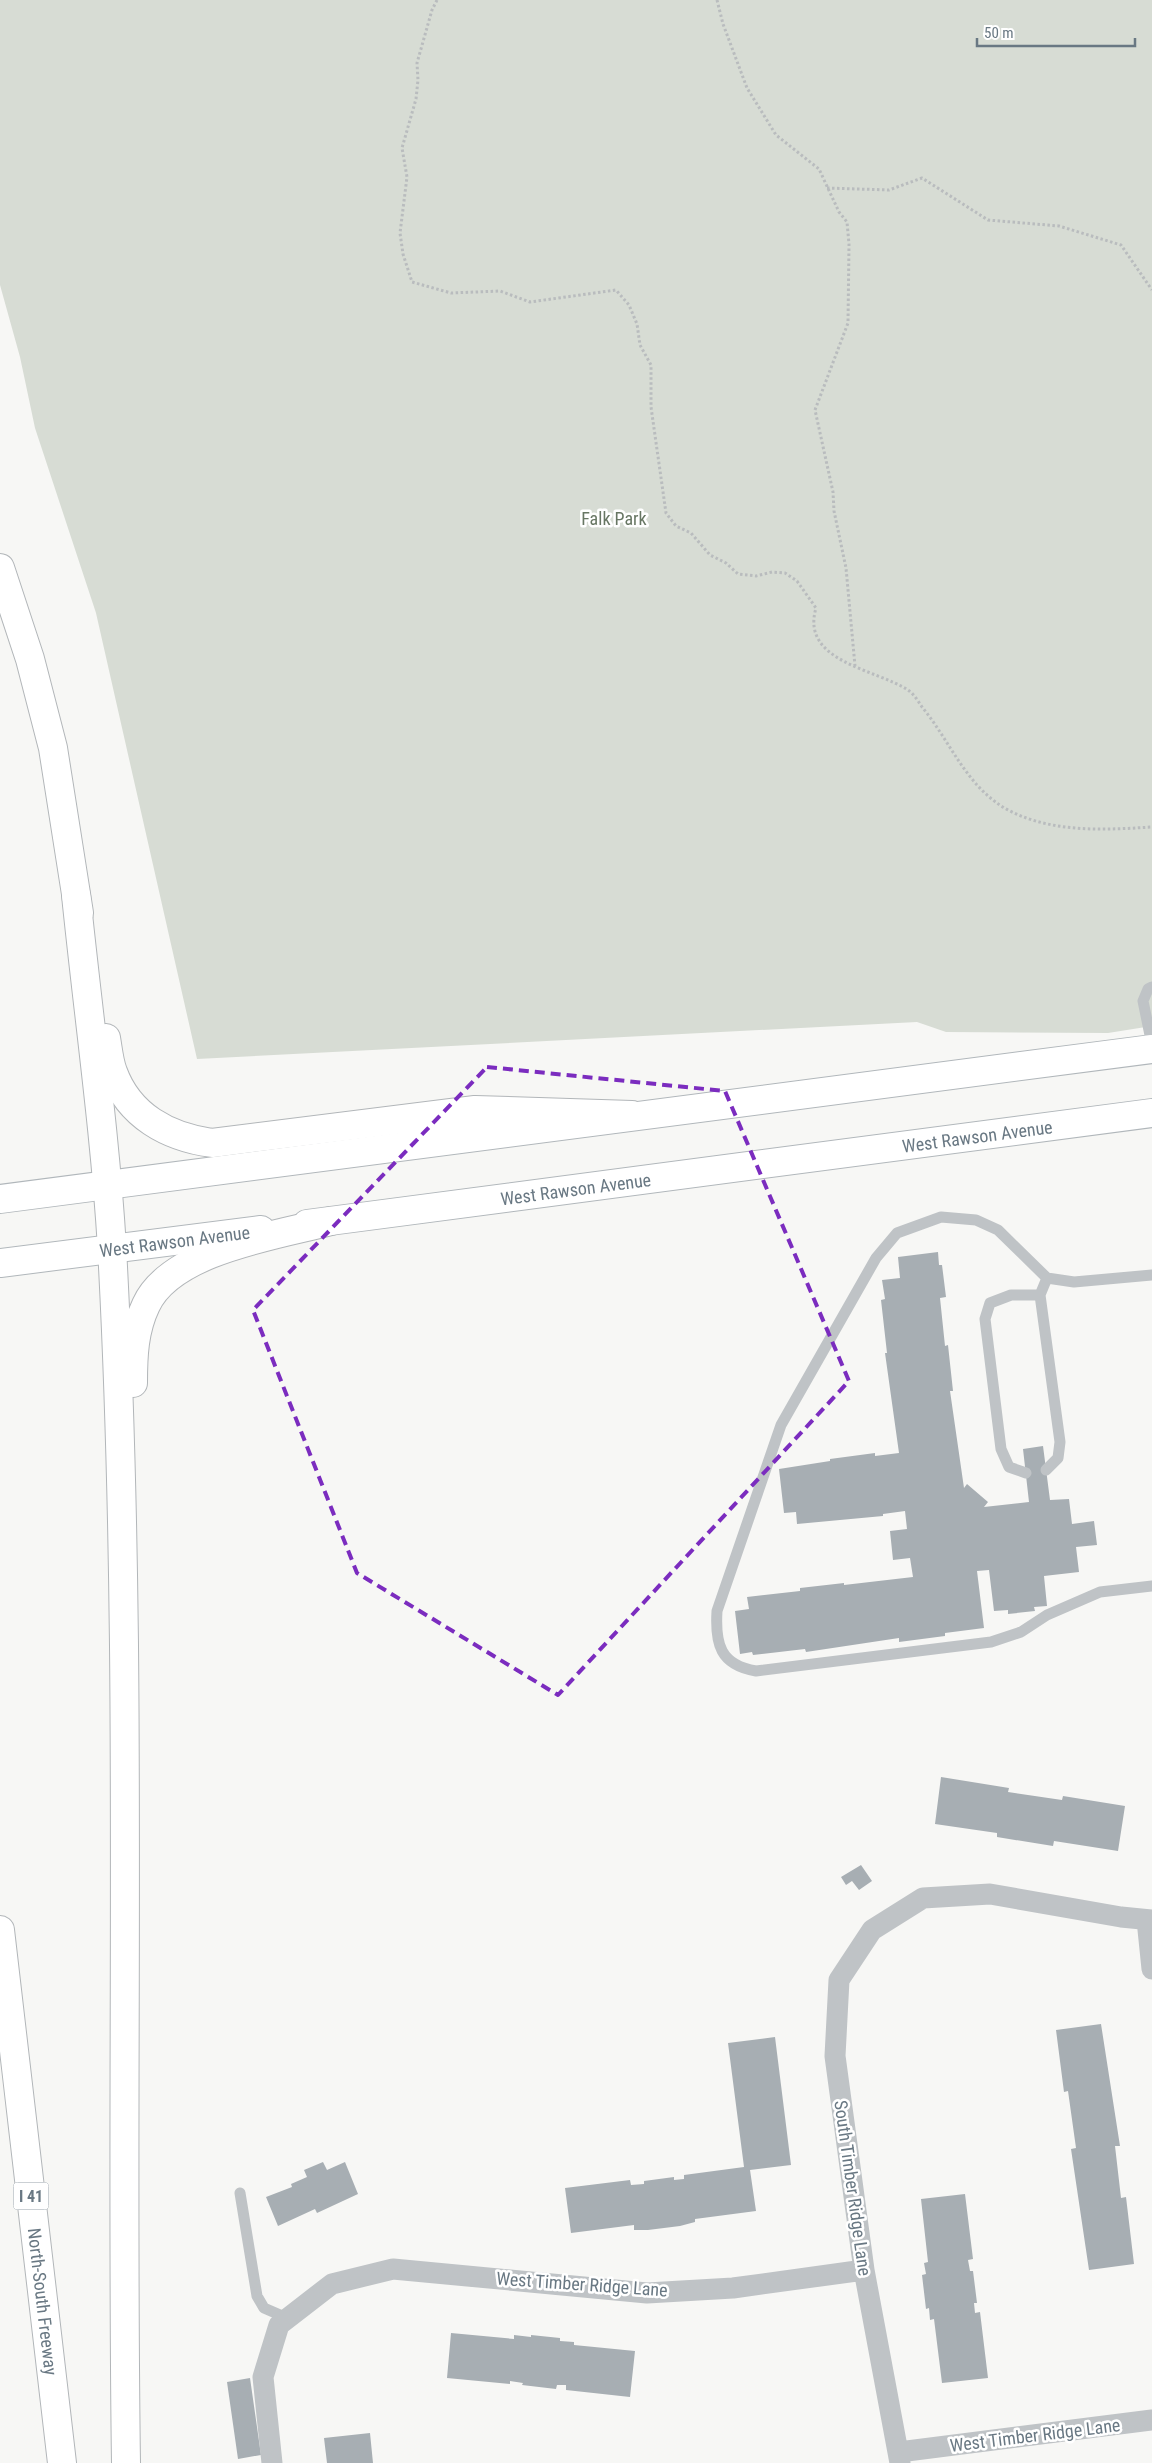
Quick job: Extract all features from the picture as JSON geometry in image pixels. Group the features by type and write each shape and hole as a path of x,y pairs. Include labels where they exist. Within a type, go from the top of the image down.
{"main road":[{"path":"0,568 30,659 53,748 76,895 112,1248 121,1496 124,1709 123,2280 126,2463"},
{"path":"76,895 113,1072 123,1093 133,1106 164,1130 178,1136 212,1143 475,1110 632,1115"},
{"path":"0,1199 1152,1047"},
{"name":"West Rawson Avenue","path":"0,1263 1152,1113"},
{"path":"121,1496 132,1430 133,1358 137,1330 146,1304 158,1287 173,1272 195,1260 226,1248 331,1221"},
{"name":"North-South Freeway","path":"0,1930 62,2463"}],"street":[{"name":"South Timber Ridge Lane","path":"900,2458 864,2270 836,2056 839,1980 872,1930 923,1898 990,1894 1121,1917 1149,1920"},
{"path":"1149,1920 1152,1968"},
{"name":"West Timber Ridge Lane","path":"288,2318 332,2284 393,2268 647,2292 733,2288 864,2270"},
{"path":"272,2463 262,2377 279,2325 288,2318"},
{"name":"West Timber Ridge Lane","path":"900,2458 1152,2420"}],"lane":[{"path":"1152,987 1148,989 1143,1001 1152,1047"},
{"path":"1152,1275 1074,1282 1046,1278 998,1230 976,1220 941,1217 897,1233 876,1258 781,1425 717,1611 716,1634 724,1654 740,1668 756,1671 991,1642 1021,1632 1047,1615 1100,1592 1152,1586"},
{"path":"1046,1278 1040,1295 1060,1442 1058,1458 1046,1470"},
{"path":"1026,1473 1009,1467 1000,1449 985,1319 990,1303 1011,1295 1040,1295"},
{"path":"240,2193 257,2296 264,2308 288,2318"}],"path":[{"path":"438,0 432,10 417,63 416,99 402,148 406,177 400,233 403,254 412,282 451,293 500,291 530,302 616,290 629,305 637,324 640,345 651,365 651,407 666,513 676,526 691,533 710,555 726,563 738,574 756,576 772,572 785,573 797,581 816,608 813,620 814,632 823,645 838,659 910,691 934,720 970,778 985,793 1009,810 1034,820 1079,829 1152,827"},
{"path":"717,0 723,24 747,88 776,135 818,169 846,222 849,244 848,323 814,410 833,492 846,568 855,666"},
{"path":"827,188 889,190 922,178 988,220 1059,226 1121,245 1152,290"}],"highlighted area":[{"path":"487,1067 725,1091 849,1381 558,1695 357,1573 253,1310"}],"green space":[{"name":"Falk Park","path":"0,0 1152,0 1152,1026 1108,1033 946,1032 917,1022 197,1059 96,613 35,428 20,357 0,285"}],"building":[{"path":"938,1252 939,1265 942,1265 946,1297 940,1298 945,1346 948,1345 953,1391 950,1391 964,1488 967,1484 988,1502 984,1507 1029,1502 1023,1449 1043,1446 1050,1500 1069,1499 1072,1524 1094,1521 1097,1545 1076,1547 1079,1572 1044,1576 1047,1606 1034,1607 1035,1611 1008,1614 1008,1610 994,1611 989,1570 977,1571 984,1628 945,1633 945,1636 899,1642 899,1638 806,1652 805,1649 753,1655 752,1652 740,1654 735,1611 749,1609 747,1597 800,1591 800,1588 913,1577 910,1558 893,1560 890,1531 907,1529 905,1511 883,1514 883,1516 797,1524 796,1512 784,1513 779,1469 875,1453 875,1456 899,1453 885,1353 887,1353 881,1300 885,1299 882,1280 900,1278 898,1257"},
{"path":"941,1777 1009,1788 1008,1792 1062,1800 1063,1796 1125,1806 1118,1851 1054,1841 1053,1846 997,1837 997,1833 935,1824"},
{"path":"861,1865 872,1881 859,1890 852,1881 846,1885 841,1877"},
{"path":"1101,2024 1120,2146 1115,2146 1121,2198 1126,2197 1134,2264 1089,2270 1071,2149 1076,2148 1068,2091 1064,2092 1056,2030"},
{"path":"775,2037 791,2165 750,2170 756,2211 695,2219 695,2222 680,2226 648,2230 634,2230 634,2225 571,2233 565,2188 630,2180 631,2185 644,2184 644,2181 674,2177 674,2180 684,2179 684,2175 744,2167 728,2043"},
{"path":"323,2162 327,2170 345,2162 358,2194 317,2213 315,2209 278,2226 266,2197 292,2187 291,2184 307,2177 304,2170"},
{"path":"965,2194 973,2259 968,2260 970,2271 973,2271 977,2303 974,2303 975,2313 980,2312 988,2378 942,2383 934,2319 930,2320 929,2308 926,2309 922,2275 926,2274 924,2263 928,2262 921,2199"},
{"path":"451,2333 514,2339 514,2335 531,2337 531,2335 560,2338 560,2341 574,2342 574,2345 635,2351 630,2397 566,2390 566,2385 557,2385 556,2389 522,2385 523,2383 510,2381 510,2384 447,2378"},
{"path":"250,2378 261,2455 238,2459 227,2382"},
{"path":"370,2433 373,2463 327,2463 324,2438"}]}
